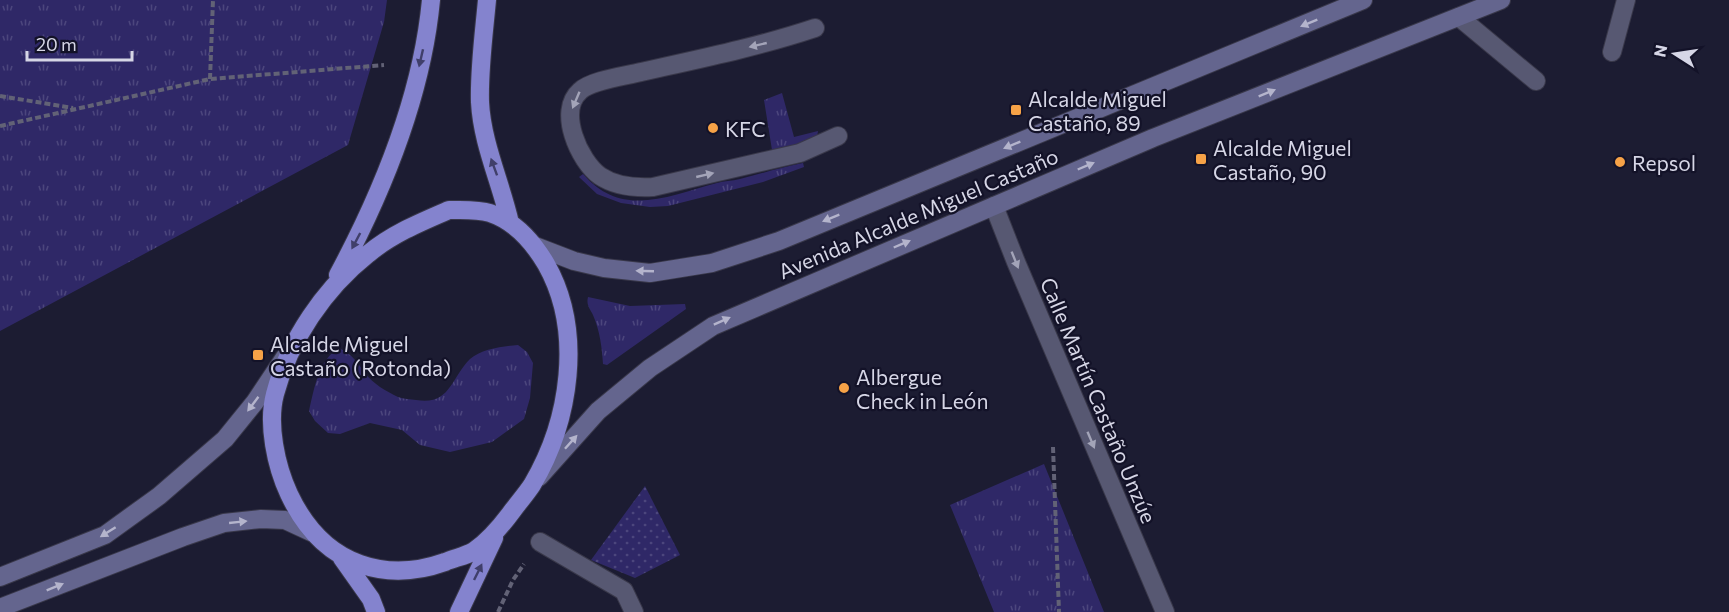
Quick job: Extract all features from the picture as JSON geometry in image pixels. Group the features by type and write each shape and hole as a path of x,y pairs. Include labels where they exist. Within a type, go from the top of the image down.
{"highway":[{"path":"372,608 342,558 311,532 296,508 280,474 273,432 275,395 297,338 330,290 361,232 392,157 415,85 428,26 431,0"},
{"path":"487,0 480,103 490,155 503,192 510,223"},
{"path":"330,290 368,253 401,232 449,210 488,212 510,223 535,246 550,273 561,302 568,331 565,398 556,433 532,485 497,531 473,552 424,569 378,570 342,558"},
{"path":"459,612 497,531"}],"main road":[{"name":"Avenida Alcalde Miguel Castaño","path":"535,246 574,261 604,268 650,273 712,263 779,241 1363,0"},
{"name":"Avenida Alcalde Miguel Castaño","path":"532,485 598,411 650,368 713,326 1153,138 1501,0"},
{"path":"0,577 105,535 159,496 225,439 255,402 297,338"},
{"path":"10,608 183,537 224,523 261,519 285,520 311,532"}],"street":[{"path":"1612,52 1626,0"},
{"path":"1459,17 1536,81"},
{"path":"815,28 783,39 617,78 581,89 576,96 571,121 574,136 582,155 598,174 610,181 638,188 653,187 800,153 838,136"},
{"name":"Calle Martín Castaño Unzúe","path":"994,206 1165,612"},
{"path":"540,542 624,591 634,612"}],"path":[{"path":"210,79 213,0"},
{"path":"0,126 210,79 384,64"},
{"path":"0,96 77,109"},
{"path":"1053,447 1059,612"},
{"path":"498,612 513,580 540,542"}],"green space":[{"path":"0,0 387,0 384,22 348,145 0,331"},
{"path":"782,93 794,137 818,131 817,137 808,142 772,150 764,100"},
{"path":"803,163 804,167 763,182 668,206 650,207 621,203 597,194 579,177 583,174 598,188 614,196 630,200 646,200 663,198"},
{"path":"588,297 630,306 685,304 686,309 607,365 603,364 599,333 588,305"},
{"path":"518,345 527,352 533,363 530,398 524,419 492,442 450,452 420,445 402,430 370,423 340,434 328,433 315,421 309,411 315,384 322,367 332,353 339,348 351,356 368,377 384,390 400,398 427,401 443,395 470,359 493,349"},
{"path":"1044,464 1104,612 994,612 950,505"},
{"path":"645,486 680,555 635,578 591,560"}],"place":[{"name":"Alcalde Miguel Castaño, 89","path":"1016,110"},
{"name":"KFC","path":"713,128"},
{"name":"Alcalde Miguel Castaño, 90","path":"1201,159"},
{"name":"Repsol","path":"1620,162"},
{"name":"Alcalde Miguel Castaño (Rotonda)","path":"258,355"},
{"name":"Albergue Check in León","path":"844,388"}]}
